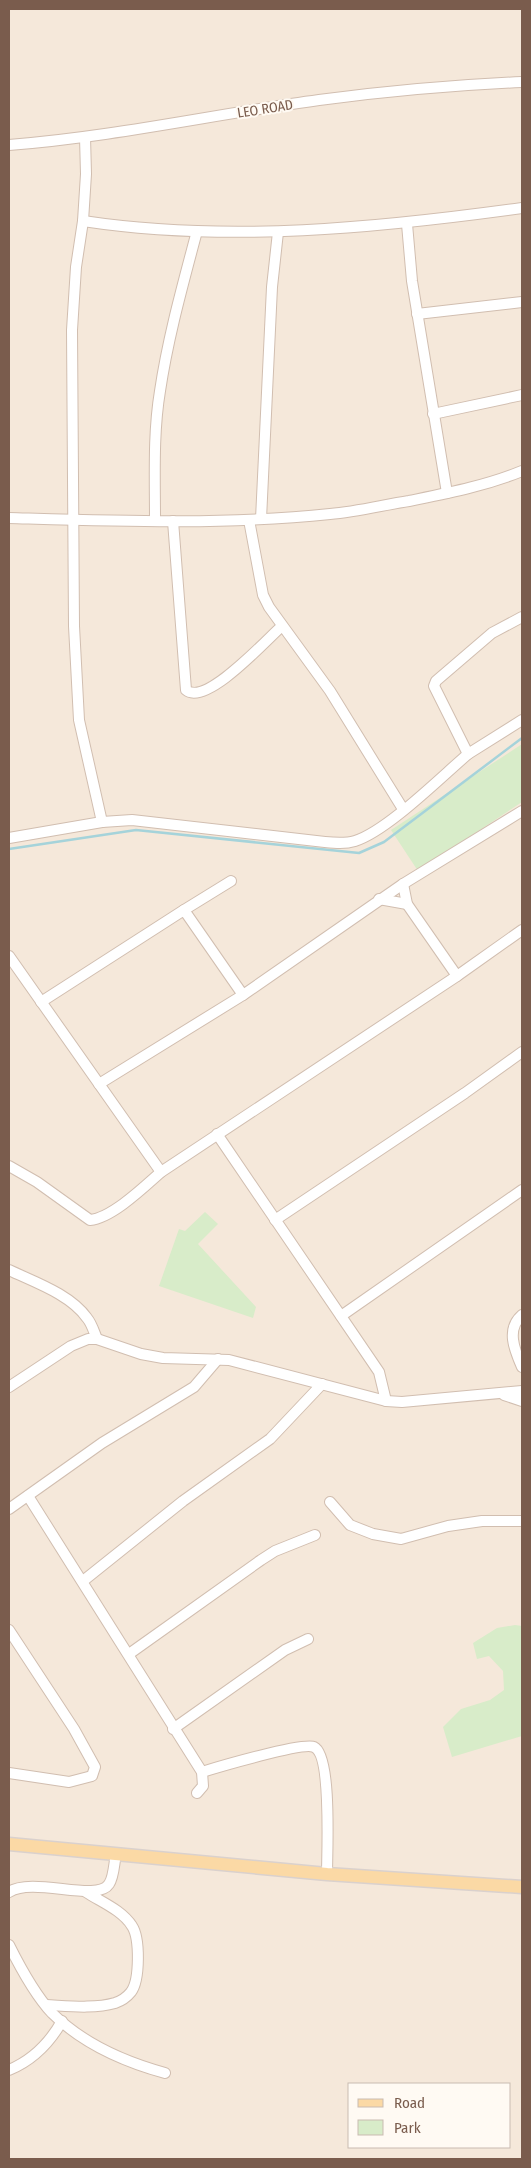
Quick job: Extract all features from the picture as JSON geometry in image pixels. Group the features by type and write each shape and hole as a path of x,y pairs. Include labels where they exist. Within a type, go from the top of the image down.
{"main road":[{"path":"9,1844 327,1874 522,1887"}],"street":[{"name":"LEO ROAD","path":"9,145 85,137 318,100 420,88 522,82"},
{"path":"85,137 84,221 76,267 70,408 74,520 74,626 79,720 102,822"},
{"path":"84,221 197,231 278,232 407,224 522,208"},
{"path":"407,224 417,314 447,494"},
{"path":"155,520 155,451 159,392 174,319 197,231"},
{"path":"261,519 272,287 278,232"},
{"path":"417,314 522,302"},
{"path":"433,414 522,395"},
{"path":"9,518 172,521 249,520 332,514 447,494 522,472"},
{"path":"249,520 263,595 282,626 330,691 403,809"},
{"path":"172,521 186,690 190,694 196,694 237,670 282,626"},
{"path":"468,754 434,689 435,683 492,633 522,617"},
{"path":"9,838 102,822 132,820 342,843 363,838 403,809 468,754 522,720"},
{"path":"99,1084 243,996 379,899 522,811"},
{"path":"41,1002 231,881"},
{"path":"403,884 407,904 457,976"},
{"path":"379,899 407,904"},
{"path":"184,910 243,996"},
{"path":"9,1166 38,1182 90,1220 97,1220 127,1200 161,1172 457,976 522,930"},
{"path":"9,956 161,1172"},
{"path":"275,1220 466,1093 522,1052"},
{"path":"218,1134 379,1372 386,1401"},
{"path":"341,1316 522,1190"},
{"path":"9,1270 60,1295 79,1310 91,1323 97,1339"},
{"path":"522,1315 516,1320 512,1331 517,1356 522,1367"},
{"path":"9,1387 72,1346 88,1339 97,1339 141,1354 163,1358 229,1360 386,1401 402,1402 522,1391"},
{"path":"9,1509 108,1438 194,1387 218,1359"},
{"path":"83,1581 183,1501 270,1439 322,1384"},
{"path":"503,1394 522,1401"},
{"path":"28,1496 129,1654 173,1729 202,1772 203,1786 197,1793"},
{"path":"330,1502 350,1525 373,1534 401,1539 448,1526 482,1521 522,1521"},
{"path":"129,1654 261,1560 316,1535"},
{"path":"9,1630 74,1729 95,1767 92,1776 69,1782 9,1773"},
{"path":"173,1729 285,1650 308,1639"},
{"path":"202,1772 290,1749 309,1745 315,1747 320,1753 326,1783 327,1874"},
{"path":"9,1892 19,1887 32,1885 86,1892 106,1888 110,1884 116,1854"},
{"path":"46,2005 91,2006 114,2003 130,1993 134,1986 138,1943 132,1926 119,1913 86,1892"},
{"path":"9,1945 46,2005 62,2021 118,2056 165,2073"},
{"path":"9,2070 30,2060 40,2051 49,2042 62,2021"}],"shaded area":[{"path":"9,9 522,9 522,2159 9,2159"}],"green space":[{"path":"522,744 522,802 418,871 391,830"},
{"path":"205,1212 218,1224 198,1244 256,1307 253,1318 159,1286 179,1229 185,1231"},
{"path":"515,1625 522,1626 522,1736 452,1757 443,1727 461,1709 490,1700 504,1690 503,1671 489,1656 477,1659 473,1643 497,1628"}],"waterway":[{"path":"9,849 136,830 359,853 384,842 522,738"}]}
